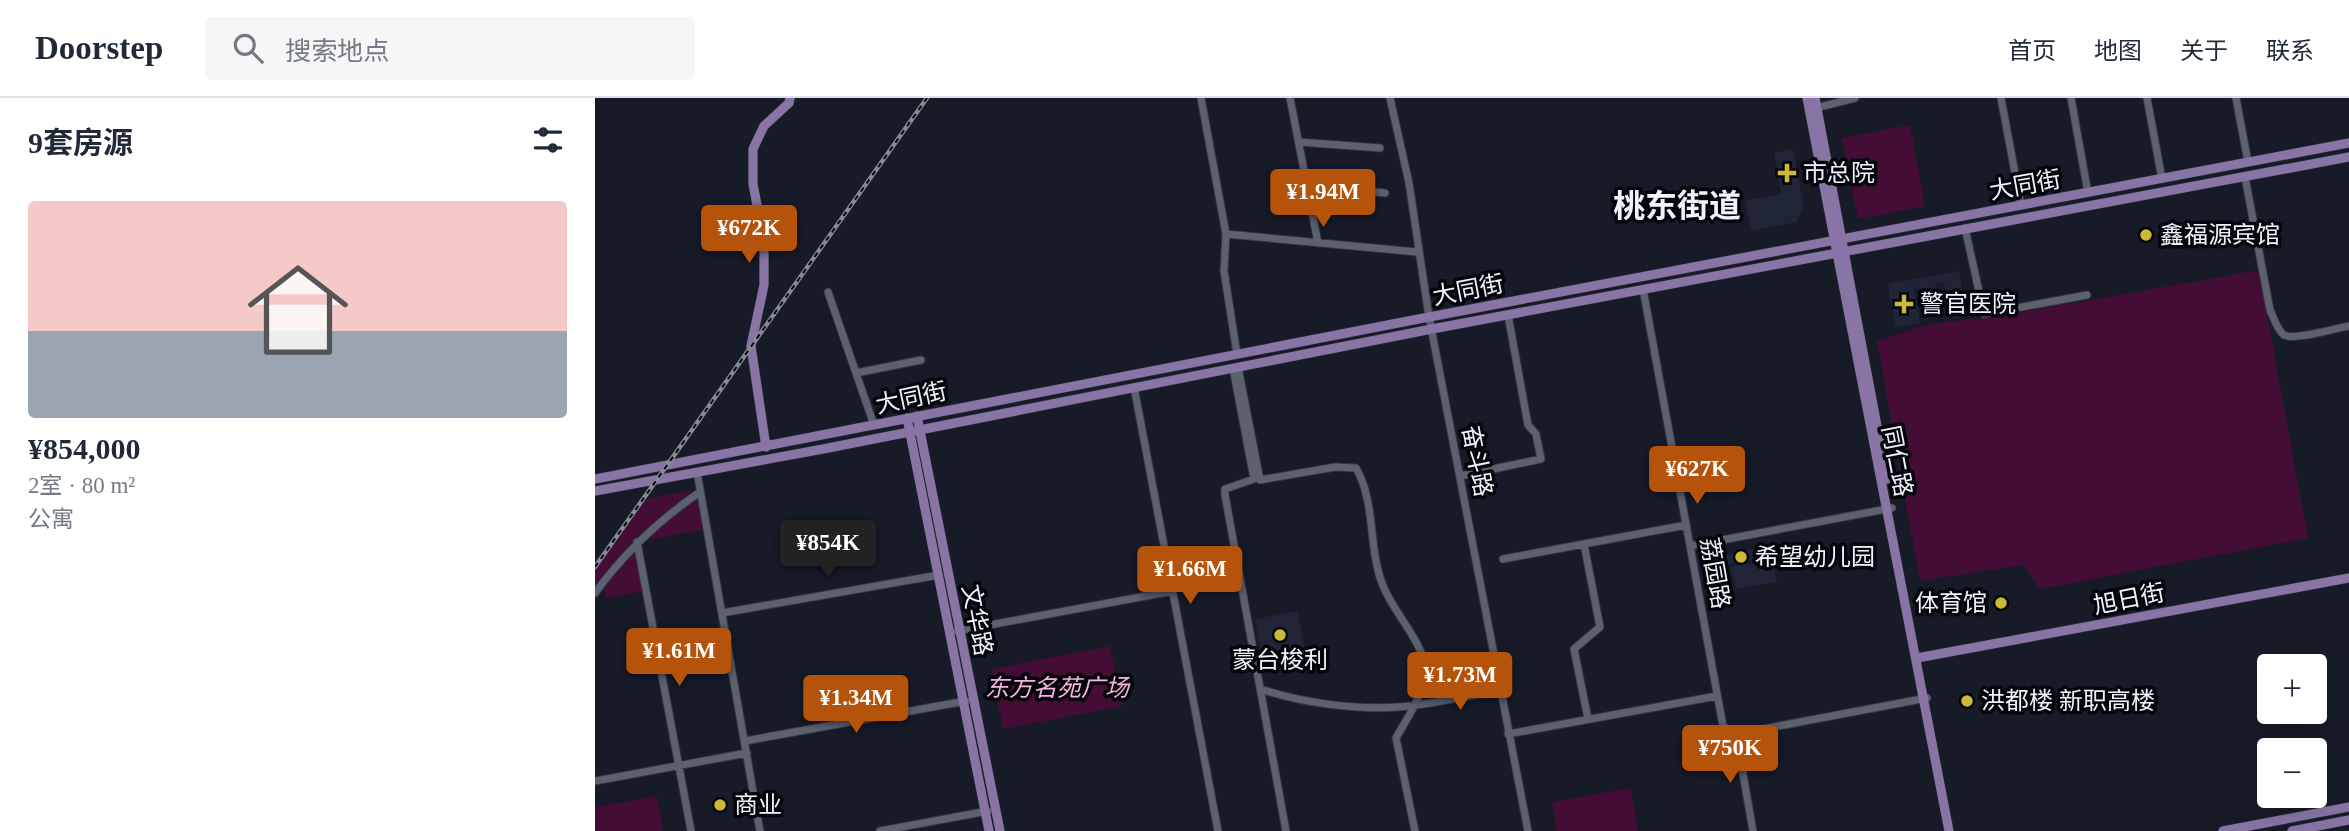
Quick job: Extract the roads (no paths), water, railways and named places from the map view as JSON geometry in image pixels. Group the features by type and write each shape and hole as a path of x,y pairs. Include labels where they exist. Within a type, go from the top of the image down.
{"main road":[{"path":"766,446 751,346 764,285 764,242 753,184 753,149 764,126 789,103 790,98"},
{"name":"同仁路","path":"1807,98 1840,252 1952,831"},
{"name":"同仁路","path":"1816,103 1837,240"},
{"name":"大同街","path":"595,479 1429,317 2349,143"},
{"name":"大同街","path":"595,491 1432,329 2349,157"},
{"name":"文华路","path":"917,416 955,632 963,701 989,831"},
{"name":"文华路","path":"907,418 939,575 974,699 1000,831"},
{"name":"旭日街","path":"1918,658 2349,578"},
{"path":"2223,831 2349,807"},
{"path":"2292,831 2349,820"}],"street":[{"path":"1201,98 1226,234 1224,271 1237,354"},
{"path":"1290,98 1318,243"},
{"name":"奋斗路","path":"1391,98 1409,183 1417,252 1429,317 1528,831"},
{"path":"1816,103 1855,98"},
{"path":"2001,98 2021,205"},
{"path":"2071,98 2088,193"},
{"path":"2147,98 2162,179"},
{"path":"2236,98 2248,162"},
{"path":"1299,142 1380,148"},
{"path":"2245,177 2270,310 2277,326 2284,335 2294,337 2349,326"},
{"path":"1307,186 1385,193"},
{"path":"1965,228 1984,314 2087,295"},
{"path":"1226,234 1417,252"},
{"name":"荔园路","path":"1643,289 1723,726 1736,734"},
{"path":"828,292 874,425"},
{"path":"1460,476 1541,460 1536,434 1528,425 1507,315"},
{"path":"856,373 921,360"},
{"path":"1236,368 1254,479 1225,489 1225,495 1286,831"},
{"path":"1236,368 1260,480 1335,467 1356,468 1362,479 1369,502 1374,561 1383,586 1419,648 1425,664 1425,680 1396,737 1415,831"},
{"path":"1134,387 1218,831"},
{"path":"697,472 760,831"},
{"path":"595,593 615,566 638,542 674,510 700,492"},
{"path":"1690,547 1890,509"},
{"path":"1503,558 1686,525"},
{"path":"638,542 691,831"},
{"path":"1584,544 1600,627 1574,649 1588,719"},
{"path":"722,613 939,575"},
{"path":"955,632 1173,591"},
{"path":"1261,689 1285,697 1386,708 1500,690"},
{"path":"1509,734 1717,695"},
{"path":"1753,831 1736,734 1926,698"},
{"path":"745,741 974,699"},
{"path":"595,781 747,753"},
{"path":"880,831 996,809"}],"railway":[{"path":"595,567 927,98"}],"place":[{"name":"市总院","path":"1787,173"},
{"name":"鑫福源宾馆","path":"2146,235"},
{"name":"警官医院","path":"1904,304"},
{"name":"希望幼儿园","path":"1741,557"},
{"name":"体育馆","path":"2001,603"},
{"name":"蒙台梭利","path":"1280,635"},
{"name":"洪都楼 新职高楼","path":"1967,701"},
{"name":"商业","path":"720,805"}],"district":[{"name":"桃东街道","path":"1677,206"}],"park label":[{"name":"东方名苑广场","path":"1057,688"}]}
